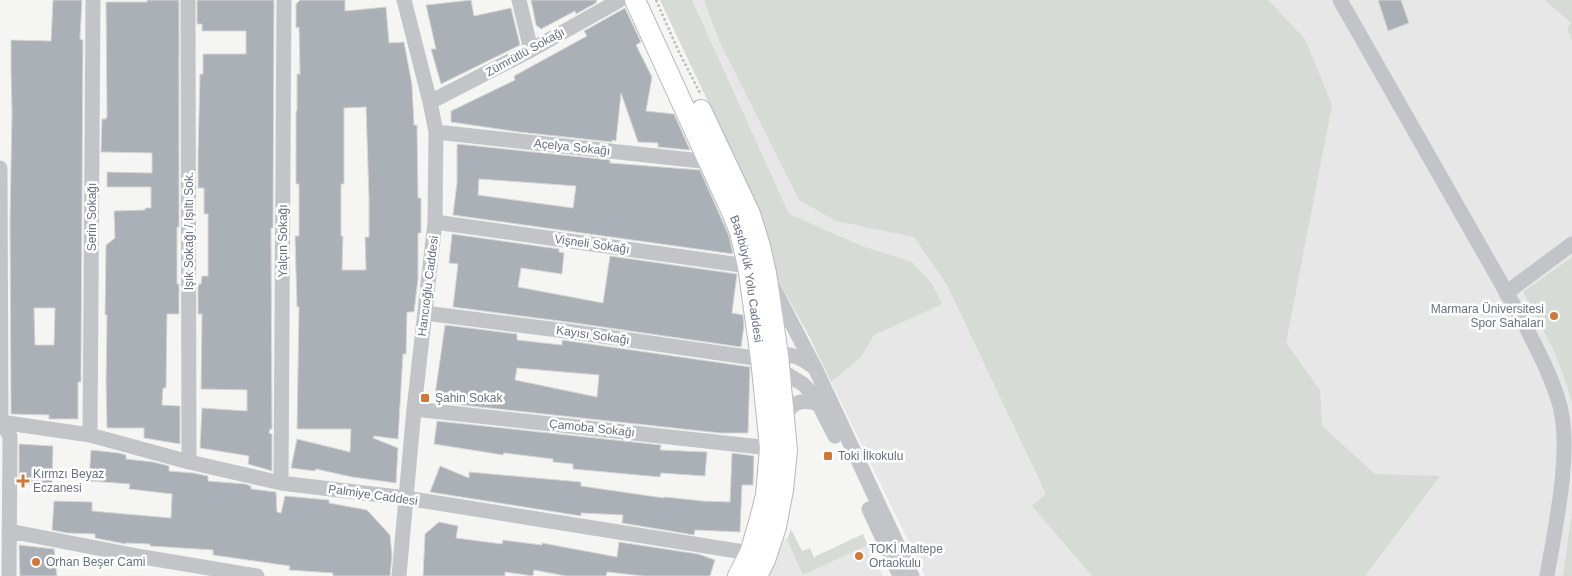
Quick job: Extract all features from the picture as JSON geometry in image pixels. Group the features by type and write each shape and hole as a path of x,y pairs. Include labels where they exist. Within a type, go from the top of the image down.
{"main road":[{"name":"Başıbüyük Yolu Caddesi","path":"635,0 757,270 784,419 787,450 783,490 776,527 766,560 757,576"},
{"name":"Başıbüyük Yolu Caddesi","path":"649,0 750,214 760,246 757,270"},
{"name":"Başıbüyük Yolu Caddesi","path":"738,576 750,553 766,494 770,448 773,361"}],"street":[{"name":"Serin Sokağı","path":"90,435 93,0"},
{"name":"Işık Sokağı / Işıltı Sok.","path":"188,0 189,462"},
{"name":"Yalçın Sokağı","path":"281,483 284,0"},
{"name":"Hancıoğlu Caddesi","path":"399,576 414,409 435,222 436,132 404,0"},
{"path":"519,0 531,50"},
{"name":"Zümrütlü Sokağı","path":"430,102 531,50 620,0"},
{"path":"1340,0 1525,325 1551,378 1560,407 1564,436 1562,478 1547,576"},
{"name":"Açelya Sokağı","path":"436,132 701,161 708,159"},
{"path":"0,168 0,422 10,436 9,576"},
{"name":"Vişneli Sokağı","path":"435,222 757,270"},
{"path":"1506,293 1572,244"},
{"path":"757,270 814,368 912,576"},
{"name":"Kayısı Sokağı","path":"425,313 773,361 787,355 800,357 814,368"},
{"path":"773,361 803,384 815,397 831,427 900,576"},
{"path":"784,419 791,406 810,401 819,404"},
{"name":"Çamoba Sokağı","path":"414,409 770,448"},
{"name":"Palmiye Caddesi","path":"0,422 90,435 189,462 281,483 406,498 750,553"},
{"path":"8,531 256,576"}],"shaded area":[{"path":"660,0 1572,0 1572,576 925,576 808,334 778,280 757,205"},
{"path":"660,0 692,0 789,214 862,246 912,262 932,284 942,304 874,335 861,357 831,382 808,334 778,280 757,205"},
{"path":"704,0 1268,0 1305,39 1332,105 1286,343 1320,390 1322,426 1375,474 1440,476 1365,576 1092,576 1032,506 1046,494 947,285 914,237 836,221 799,200 720,43"},
{"path":"1545,0 1572,0 1572,40 1567,29 1571,23"},
{"name":"Marmara Üniversitesi Spor Sahaları","path":"1572,257 1572,403 1557,359 1523,292"},
{"path":"1572,512 1572,576 1563,576"},
{"path":"791,529 802,551 810,548 814,557 863,534 868,545 803,575 787,540"},
{"name":"TOKİ Maltepe Ortaokulu","path":"788,538 803,575 868,545 883,576 761,576 778,542"}],"building":[{"path":"53,0 82,0 80,39 83,40 81,382 78,382 78,419 49,419 49,415 11,414 11,40 51,41","holes":["34,308 55,308 54,345 35,345"]},
{"path":"147,0 179,0 179,227 177,227 177,284 179,284 179,314 167,314 166,388 163,388 162,405 180,406 180,444 144,438 144,428 107,428 106,245 115,238 114,211 145,210 145,208 151,208 151,187 107,187 107,172 152,173 152,153 101,152 102,119 107,117 106,2 147,2"},
{"path":"197,0 274,0 273,228 271,228 272,429 270,429 269,433 272,434 272,471 248,464 249,456 200,448 202,408 247,411 247,390 201,389 202,314 198,314 198,284 201,284 202,276 208,276 208,214 204,214 204,188 198,188 200,74 203,74 203,54 246,54 246,31 202,31 202,24 197,24"},
{"path":"300,0 345,0 345,11 386,7 389,43 404,42 412,85 414,125 417,125 418,198 421,198 421,233 418,233 418,279 414,312 407,312 406,354 403,354 398,439 374,436 373,438 398,448 396,483 352,477 316,469 315,471 291,468 297,439 350,452 351,429 297,429 299,307 297,307 295,236 299,236 299,184 296,184 296,111 297,74 300,74 299,27 296,28 296,4","holes":["366,107 369,237 365,237 366,270 342,270 341,184 344,184 344,108"]},
{"path":"471,0 474,16 511,8 520,45 441,84 431,49 436,49 426,5"},
{"path":"531,0 597,0 596,3 576,14 575,11 541,29 536,25"},
{"path":"1378,0 1401,0 1409,23 1388,31"},
{"path":"625,8 641,42 636,45 652,77 646,111 674,114 690,150 658,147 658,143 638,142 621,93 616,141 612,140 612,142 519,132 451,122 451,111 515,80 514,76 587,36 584,31"},
{"path":"457,144 610,160 610,163 700,170 729,236 733,254 453,215 457,183","holes":["479,179 576,186 573,208 478,195"]},
{"path":"452,234 559,249 559,252 564,253 562,274 521,268 518,287 603,303 610,256 737,274 732,313 743,315 744,326 741,347 453,307 458,264 449,263"},
{"path":"445,325 517,334 517,340 562,345 562,340 750,367 748,433 720,433 434,402","holes":["517,368 599,375 597,397 515,380"]},
{"path":"437,421 661,445 660,450 707,452 705,476 661,473 660,477 573,469 573,464 553,462 553,459 504,453 503,455 434,444"},
{"path":"19,444 53,446 52,485 19,484"},
{"path":"91,450 119,453 126,455 126,459 169,466 169,471 208,476 208,481 245,484 251,486 251,489 276,492 277,512 281,513 285,496 329,500 329,503 367,510 390,535 392,555 390,576 333,576 333,573 289,570 290,566 213,555 213,550 150,546 150,544 126,544 95,538 95,534 67,533 52,530 54,501 92,502 92,511 171,518 172,494 129,489 130,484 89,481"},
{"path":"732,453 754,456 753,485 742,485 740,532 695,530 694,535 622,523 623,515 581,513 581,516 430,492 440,466 469,478 469,472 581,482 581,486 664,498 730,502"},
{"path":"439,522 458,526 456,538 502,544 503,540 542,545 542,543 617,557 619,542 698,554 715,560 710,576 644,576 607,572 606,576 566,576 534,570 533,576 505,572 505,576 423,576 425,534"},
{"name":"Orhan Beşer Cami","path":"19,545 54,549 57,576 20,576"}],"place":[{"name":"Marmara Üniversitesi Spor Sahaları","path":"1554,316"},
{"name":"Şahin Sokak","path":"425,398"},
{"name":"Toki İlkokulu","path":"828,456"},
{"name":"Kırmzı Beyaz Eczanesi","path":"23,481"},
{"name":"TOKİ Maltepe Ortaokulu","path":"859,556"},
{"name":"Orhan Beşer Cami","path":"36,562"}]}
